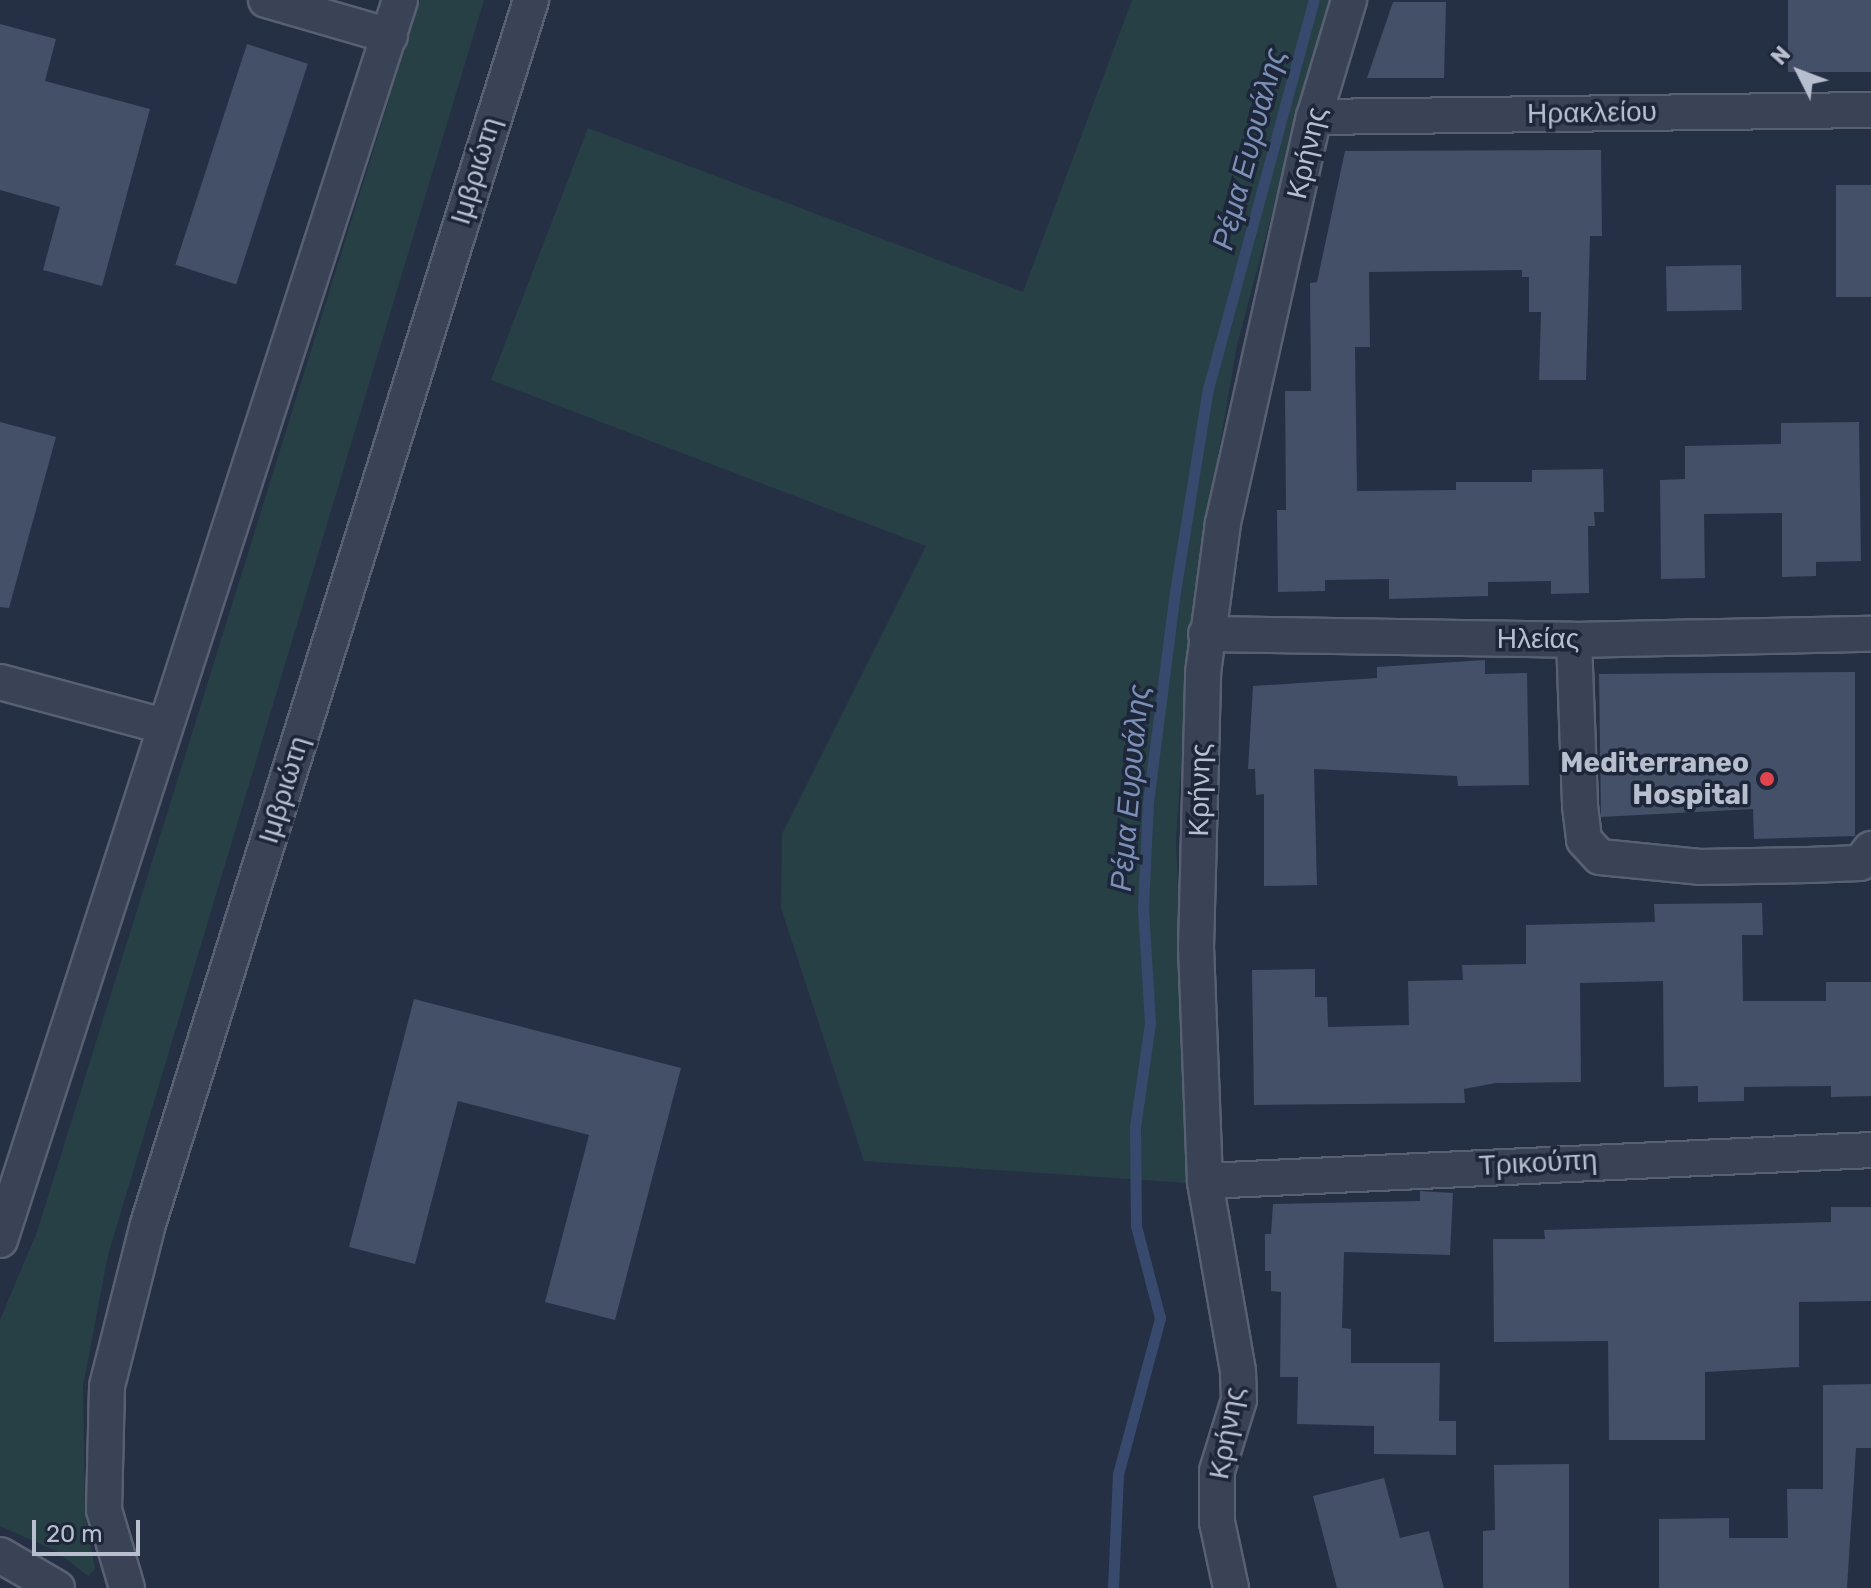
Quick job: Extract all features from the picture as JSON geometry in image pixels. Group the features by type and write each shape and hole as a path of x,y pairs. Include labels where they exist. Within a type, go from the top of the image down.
{"street":[{"path":"266,0 390,36"},
{"path":"0,1240 163,726 400,0"},
{"name":"Ιμβριώτη","path":"127,1588 104,1510 107,1386 140,1254 531,0"},
{"name":"Κρήνης","path":"1231,1588 1217,1522 1217,1471 1239,1400 1238,1371 1205,1181 1196,947 1206,634 1223,523 1314,117 1349,0"},
{"name":"Ηρακλείου","path":"1314,117 1871,110"},
{"name":"Ηλείας","path":"1206,634 1574,640 1871,634"},
{"path":"1574,640 1584,840 1600,857 1700,867 1808,865 1860,863 1871,849"},
{"path":"0,682 163,726"},
{"name":"Τρικούπη","path":"1205,1181 1871,1150"},
{"path":"0,1555 57,1588"}],"green space":[{"path":"420,0 484,0 108,1255 83,1386 85,1513 95,1569 88,1576 56,1551 0,1526 0,1320 37,1232"},
{"path":"1132,0 1329,0 1237,345 1192,606 1176,838 1188,1183 864,1161 781,908 782,834 926,546 491,380 588,128 1023,292"}],"building":[{"path":"1788,0 1871,0 1871,72 1788,72"},
{"path":"1393,2 1446,2 1444,78 1367,78"},
{"path":"0,24 56,39 45,81 150,109 102,286 43,270 60,207 0,190"},
{"path":"247,44 308,64 236,284 175,265"},
{"path":"1601,150 1602,236 1590,236 1586,380 1539,380 1541,312 1529,312 1529,277 1522,277 1522,270 1369,272 1370,347 1355,347 1357,491 1456,490 1456,482 1532,482 1532,470 1603,469 1604,512 1594,512 1595,526 1588,526 1589,593 1551,594 1551,581 1488,582 1488,596 1389,599 1389,579 1325,580 1325,591 1278,592 1277,510 1286,510 1285,391 1311,391 1310,283 1317,282 1345,151"},
{"path":"1836,185 1871,185 1871,297 1836,297"},
{"path":"1741,265 1742,310 1667,311 1666,266"},
{"path":"0,422 56,437 9,608 0,607"},
{"path":"1859,422 1861,561 1816,562 1816,576 1782,577 1782,513 1704,514 1705,578 1661,579 1660,480 1685,479 1685,446 1781,444 1781,423"},
{"path":"1485,660 1485,674 1527,673 1529,785 1458,786 1457,776 1314,769 1317,885 1264,886 1264,794 1256,795 1255,769 1248,769 1253,686 1377,678 1377,667"},
{"name":"Mediterraneo Hospital","path":"1855,672 1855,836 1754,839 1753,809 1601,817 1599,674"},
{"path":"1762,903 1763,935 1742,935 1743,1001 1826,1001 1826,982 1871,982 1871,1096 1831,1097 1831,1086 1744,1087 1744,1101 1698,1102 1698,1086 1664,1087 1663,981 1580,983 1581,1082 1496,1083 1464,1089 1465,1103 1254,1105 1252,970 1315,969 1315,997 1327,997 1328,1027 1409,1025 1408,981 1463,980 1462,965 1526,964 1526,925 1655,922 1654,904"},
{"path":"414,999 681,1068 615,1320 545,1302 589,1135 458,1101 415,1264 349,1247"},
{"path":"1420,1191 1453,1193 1450,1255 1344,1252 1342,1328 1351,1329 1351,1363 1440,1363 1439,1421 1456,1421 1456,1455 1374,1454 1374,1426 1297,1424 1298,1377 1280,1377 1281,1292 1271,1291 1271,1271 1265,1271 1265,1234 1271,1234 1273,1204 1420,1201"},
{"path":"1831,1207 1871,1207 1871,1301 1799,1302 1799,1367 1705,1372 1705,1440 1609,1440 1608,1341 1494,1342 1493,1239 1545,1239 1544,1230 1831,1222"},
{"path":"1871,1384 1871,1448 1856,1448 1847,1588 1659,1588 1659,1519 1729,1518 1729,1538 1788,1538 1787,1489 1823,1489 1823,1385"},
{"path":"1569,1464 1569,1588 1483,1588 1483,1531 1495,1530 1494,1465"},
{"path":"1384,1478 1400,1538 1429,1531 1444,1588 1337,1588 1313,1496"}],"waterway":[{"name":"Ρέμα Ευρυάλης","path":"1113,1588 1118,1474 1160,1318 1136,1226 1135,1127 1150,1023 1143,907 1148,802 1174,598 1208,389 1314,0"}],"place":[{"name":"Mediterraneo Hospital","path":"1767,779"}]}
